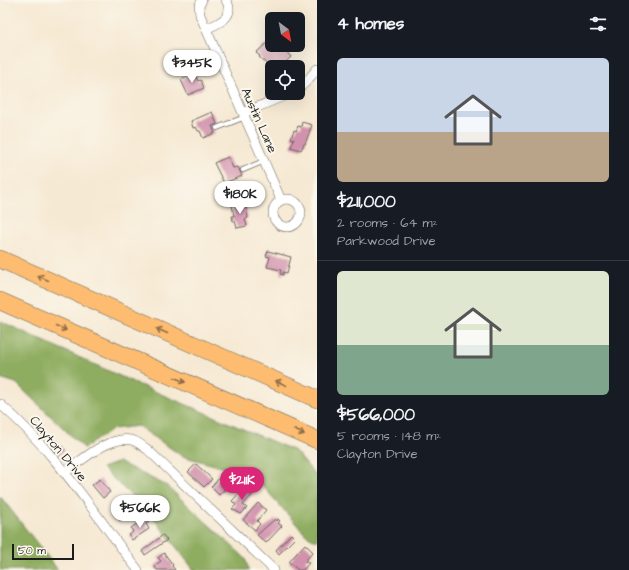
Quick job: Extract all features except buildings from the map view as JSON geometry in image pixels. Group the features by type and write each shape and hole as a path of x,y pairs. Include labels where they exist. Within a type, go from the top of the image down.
{"highway":[{"path":"0,259 317,399"},
{"path":"0,301 317,440"}],"street":[{"name":"Austin Lane","path":"202,0 199,6 199,12 281,200"},
{"path":"206,29 222,22 227,17 229,9 226,0"},
{"path":"305,83 317,69"},
{"path":"244,115 276,100"},
{"name":"Clayton Drive","path":"0,404 36,438 138,570"},
{"path":"64,473 106,444 125,439 136,442 147,449 274,570"}],"lane":[{"path":"217,128 244,115"},
{"path":"243,170 264,161"}],"green space":[{"path":"0,321 135,383 295,451 317,477 317,541 305,534 254,476 182,456 138,426 113,429 84,448 16,383 0,378"},
{"path":"119,462 167,486 245,558 249,570 194,570 149,512 102,468"},
{"path":"0,496 58,570 0,570"}]}
